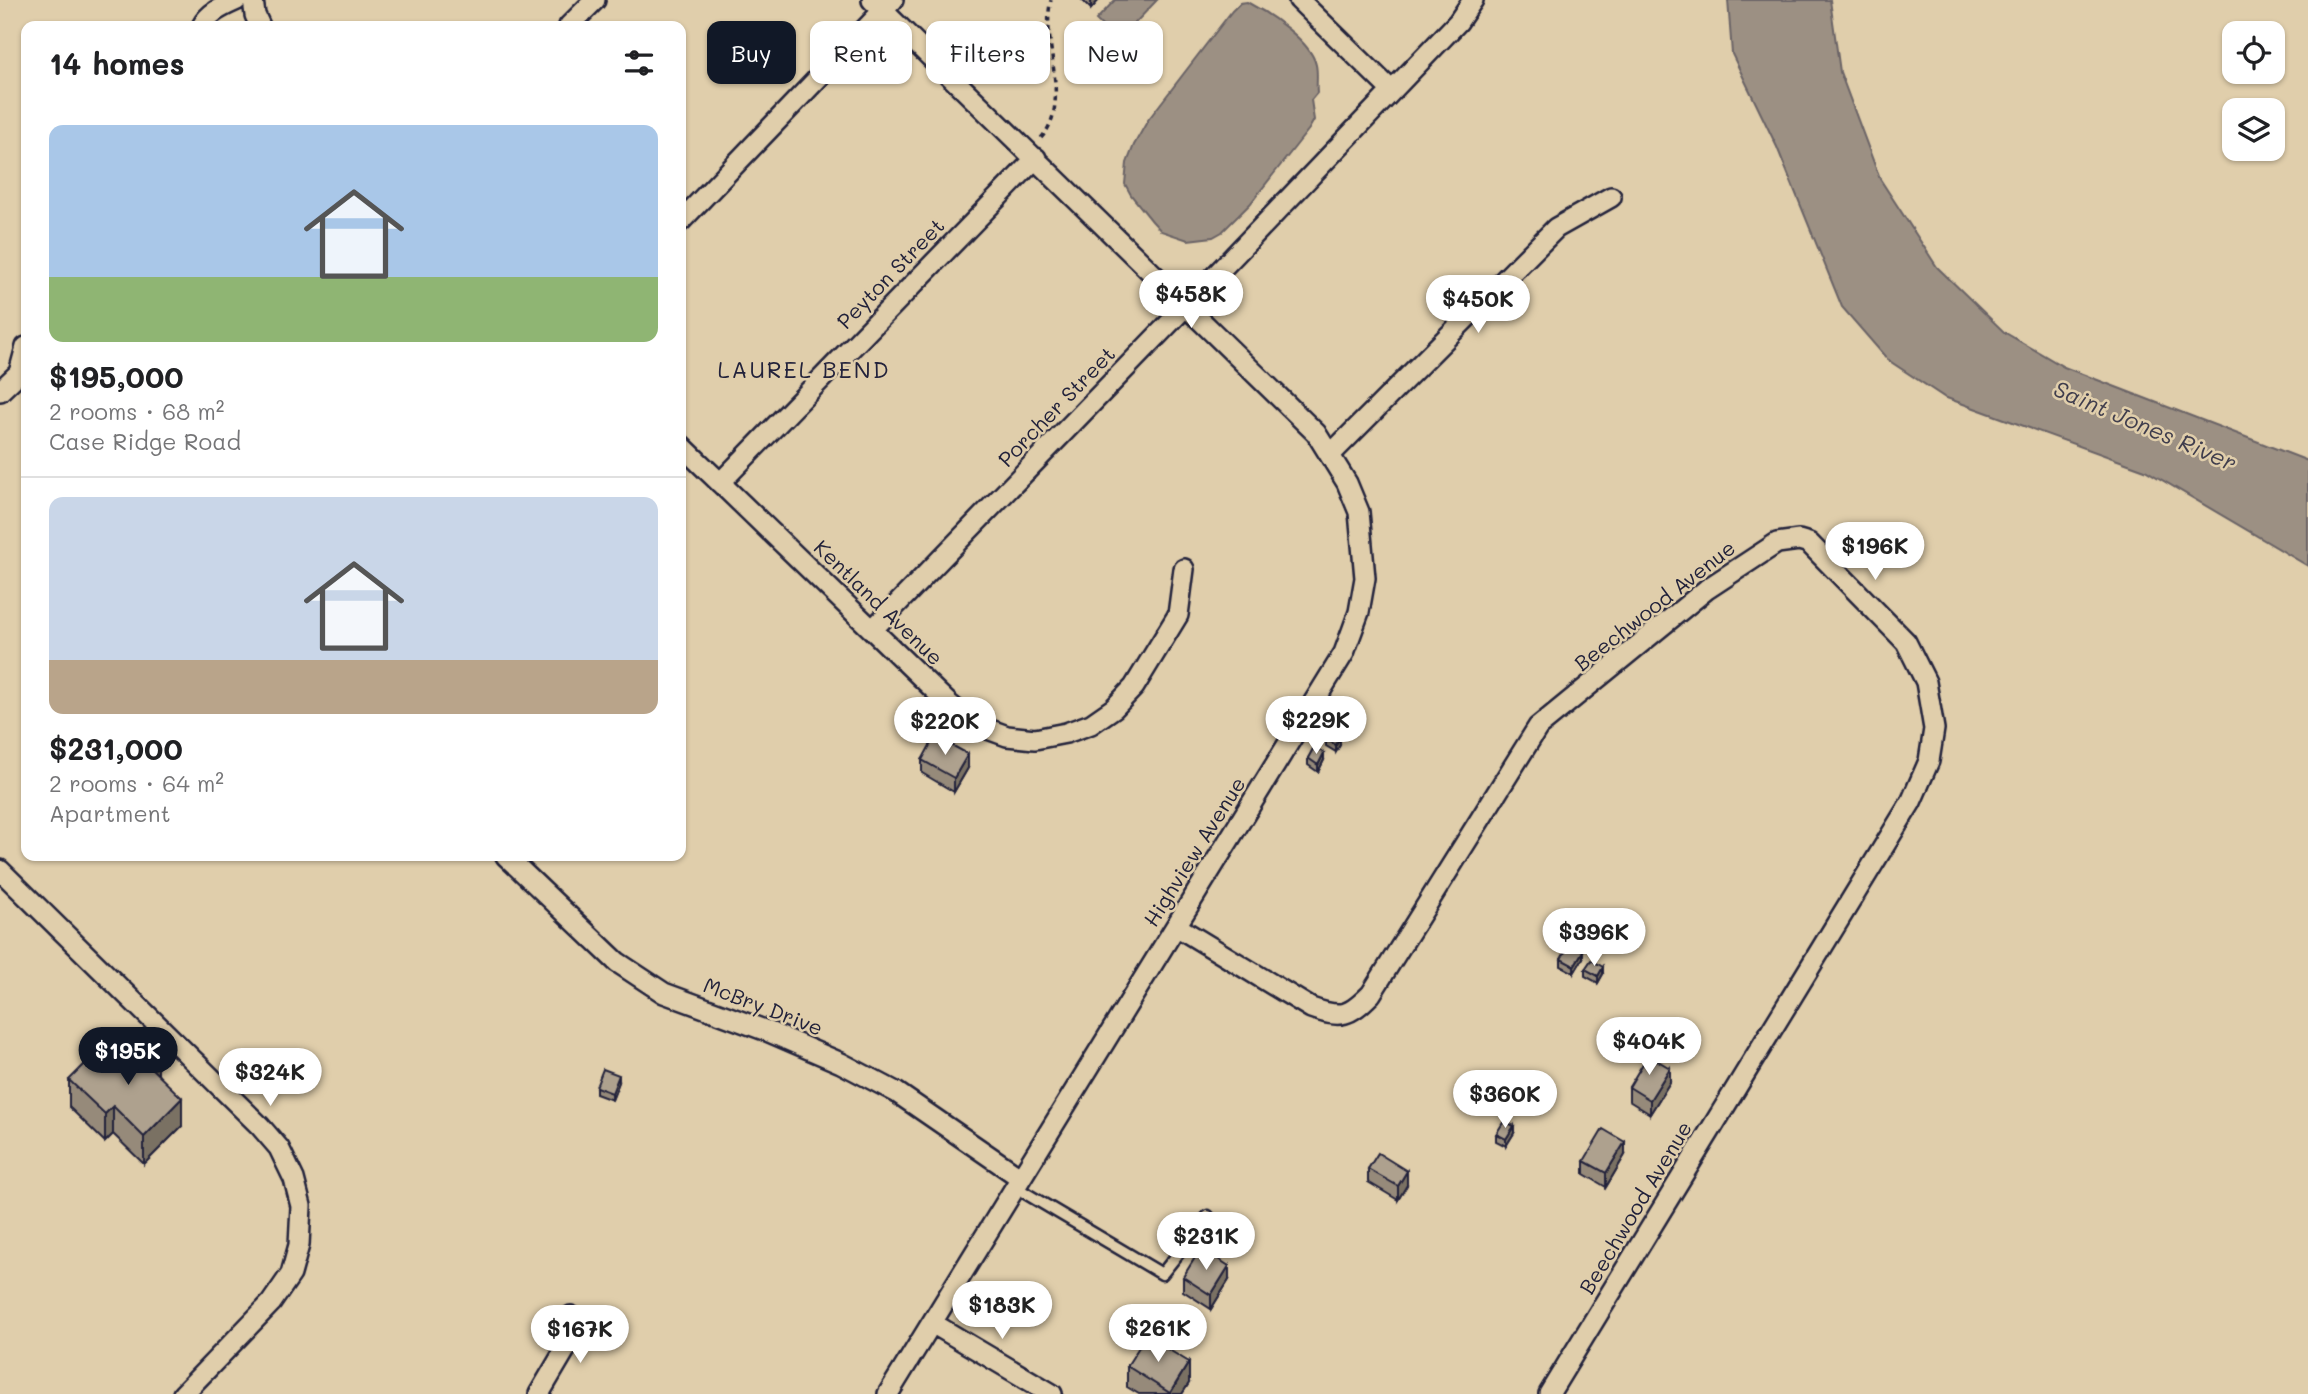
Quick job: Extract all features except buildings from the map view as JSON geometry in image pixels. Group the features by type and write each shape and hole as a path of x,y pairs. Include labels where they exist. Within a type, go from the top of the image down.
{"street":[{"path":"204,21 218,9 237,0"},
{"path":"253,0 258,21"},
{"path":"574,21 595,0"},
{"path":"1299,0 1391,90"},
{"name":"Porcher Street","path":"873,629 1458,22 1473,0"},
{"path":"686,216 883,4 1037,149"},
{"name":"Highview Avenue","path":"888,1394 1344,653 1359,612 1364,578 1359,512 1347,482 1316,432 1187,305 1037,149"},
{"name":"Peyton Street","path":"720,483 1037,149"},
{"path":"1331,454 1556,228 1611,197"},
{"path":"0,391 21,378"},
{"name":"Kentland Avenue","path":"686,450 949,704 974,723 1007,736 1035,739 1066,733 1091,724 1114,708 1134,687 1178,615 1184,569"},
{"name":"Beechwood Avenue","path":"1175,926 1311,1007 1331,1015 1353,1012 1371,994 1538,727 1707,589 1777,543 1799,540 1809,543 1906,642 1926,682 1934,729 1929,761 1911,802 1549,1394"},
{"name":"McBry Drive","path":"511,861 617,962 664,993 767,1031 841,1063 896,1091 1018,1183"},
{"path":"0,870 260,1126 279,1148 294,1178 301,1206 299,1245 291,1274 271,1303 183,1394"},
{"path":"539,1394 565,1350 571,1316"},
{"path":"932,1323 1052,1394"}],"lane":[{"path":"1018,1183 1161,1274 1208,1216"}],"path":[{"path":"1037,149 1052,121 1055,103 1049,19 1051,0"}],"water":[{"path":"1115,0 1157,0 1137,21 1096,20"},
{"name":"Saint Jones River","path":"1728,0 1830,0 1840,72 1880,179 1937,267 2004,332 2064,367 2308,461 2308,566 2145,470 1944,397 1888,360 1842,307 1777,147 1732,54"},
{"path":"1247,2 1298,37 1312,56 1317,72 1317,93 1311,100 1314,120 1250,204 1222,232 1213,237 1188,240 1161,231 1131,195 1125,184 1127,163 1148,120 1232,11 1240,3"}],"district":[{"name":"LAUREL BEND","path":"804,370"}]}
